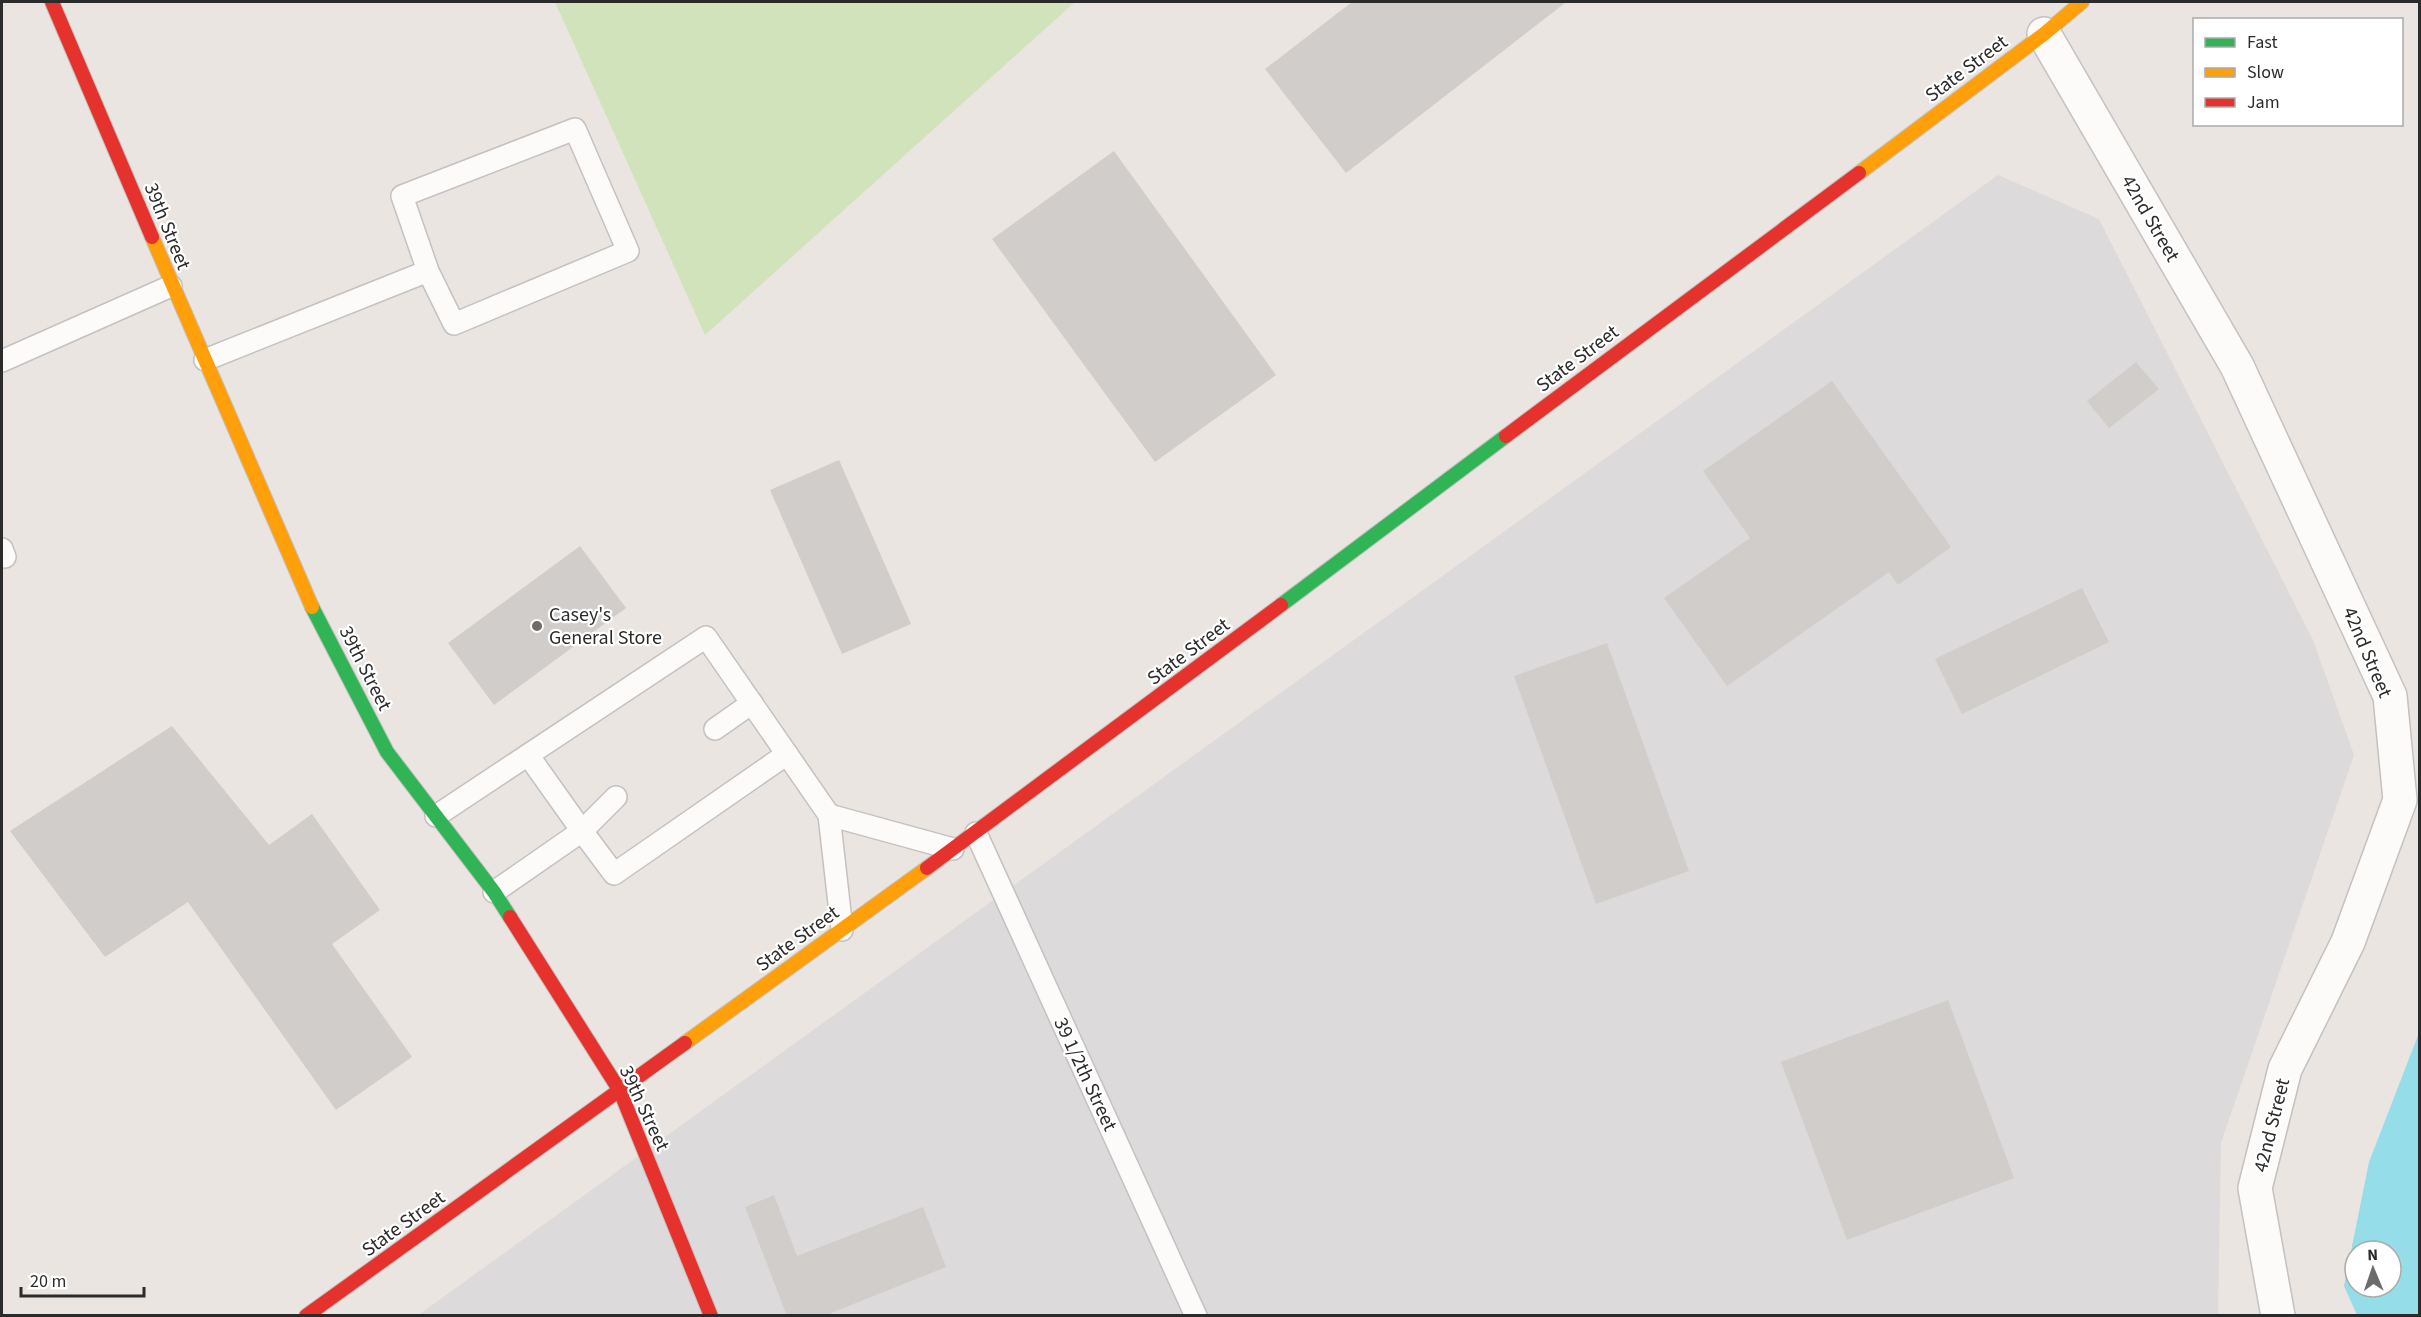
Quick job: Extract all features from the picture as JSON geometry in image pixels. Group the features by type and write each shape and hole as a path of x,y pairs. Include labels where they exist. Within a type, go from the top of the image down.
{"main road":[{"name":"39th Street","path":"52,2 171,286 302,588 387,752 494,892 620,1091 711,1316"},
{"name":"State Street","path":"306,1316 976,833 2044,34 2082,2"}],"street":[{"name":"42nd Street","path":"2044,34 2237,366 2390,696 2400,800 2348,942 2285,1069 2256,1188 2278,1316"}],"lane":[{"path":"575,129 628,250 454,324 428,271 402,196 575,129"},
{"path":"205,360 428,271"},
{"path":"2,361 171,286"},
{"path":"436,816 706,637 829,815 842,930"},
{"path":"715,729 752,703"},
{"path":"528,755 614,874 787,754"},
{"path":"494,892 582,831 616,797"},
{"path":"829,815 953,849"},
{"name":"39 1/2th Street","path":"976,833 1196,1316"}],"shaded area":[{"path":"1998,175 2099,219 2313,640 2354,755 2221,1143 2218,1315 417,1316"}],"green space":[{"path":"555,2 1075,2 705,335"}],"water":[{"path":"2419,1033 2419,1315 2357,1315 2350,1299 2403,1299 2403,1239 2353,1239 2369,1162"}],"building":[{"path":"1352,2 1565,3 1346,173 1265,69"},
{"path":"1114,151 1276,375 1155,462 992,239"},
{"path":"2136,362 2159,389 2109,428 2087,401"},
{"path":"1832,381 1951,547 1898,585 1889,572 1727,686 1664,598 1750,538 1703,471"},
{"path":"839,460 911,624 842,654 770,490"},
{"name":"Casey's General Store","path":"580,546 626,608 494,705 448,643"},
{"path":"2082,588 2109,642 1962,714 1935,659"},
{"path":"1607,643 1689,871 1596,904 1514,676"},
{"path":"172,726 269,845 312,814 380,910 332,944 412,1057 336,1110 188,902 105,957 10,831"},
{"path":"1948,1000 2014,1178 1847,1240 1781,1062"},
{"path":"774,1195 797,1256 923,1207 946,1267 831,1313 832,1316 787,1316 745,1207"}],"traffic: fast":[{"path":"1281,605 1506,436"},
{"path":"312,607 387,752 494,892 510,917"}],"traffic: slow":[{"path":"1859,173 2044,34 2082,2"},
{"path":"152,237 312,607"},
{"path":"685,1043 927,868"}],"traffic: jam":[{"path":"52,2 152,237"},
{"path":"1506,436 1859,173"},
{"path":"927,868 1281,605"},
{"path":"510,917 620,1091 711,1316"},
{"path":"306,1316 685,1043"}],"place":[{"name":"Casey's General Store","path":"537,626"}]}
